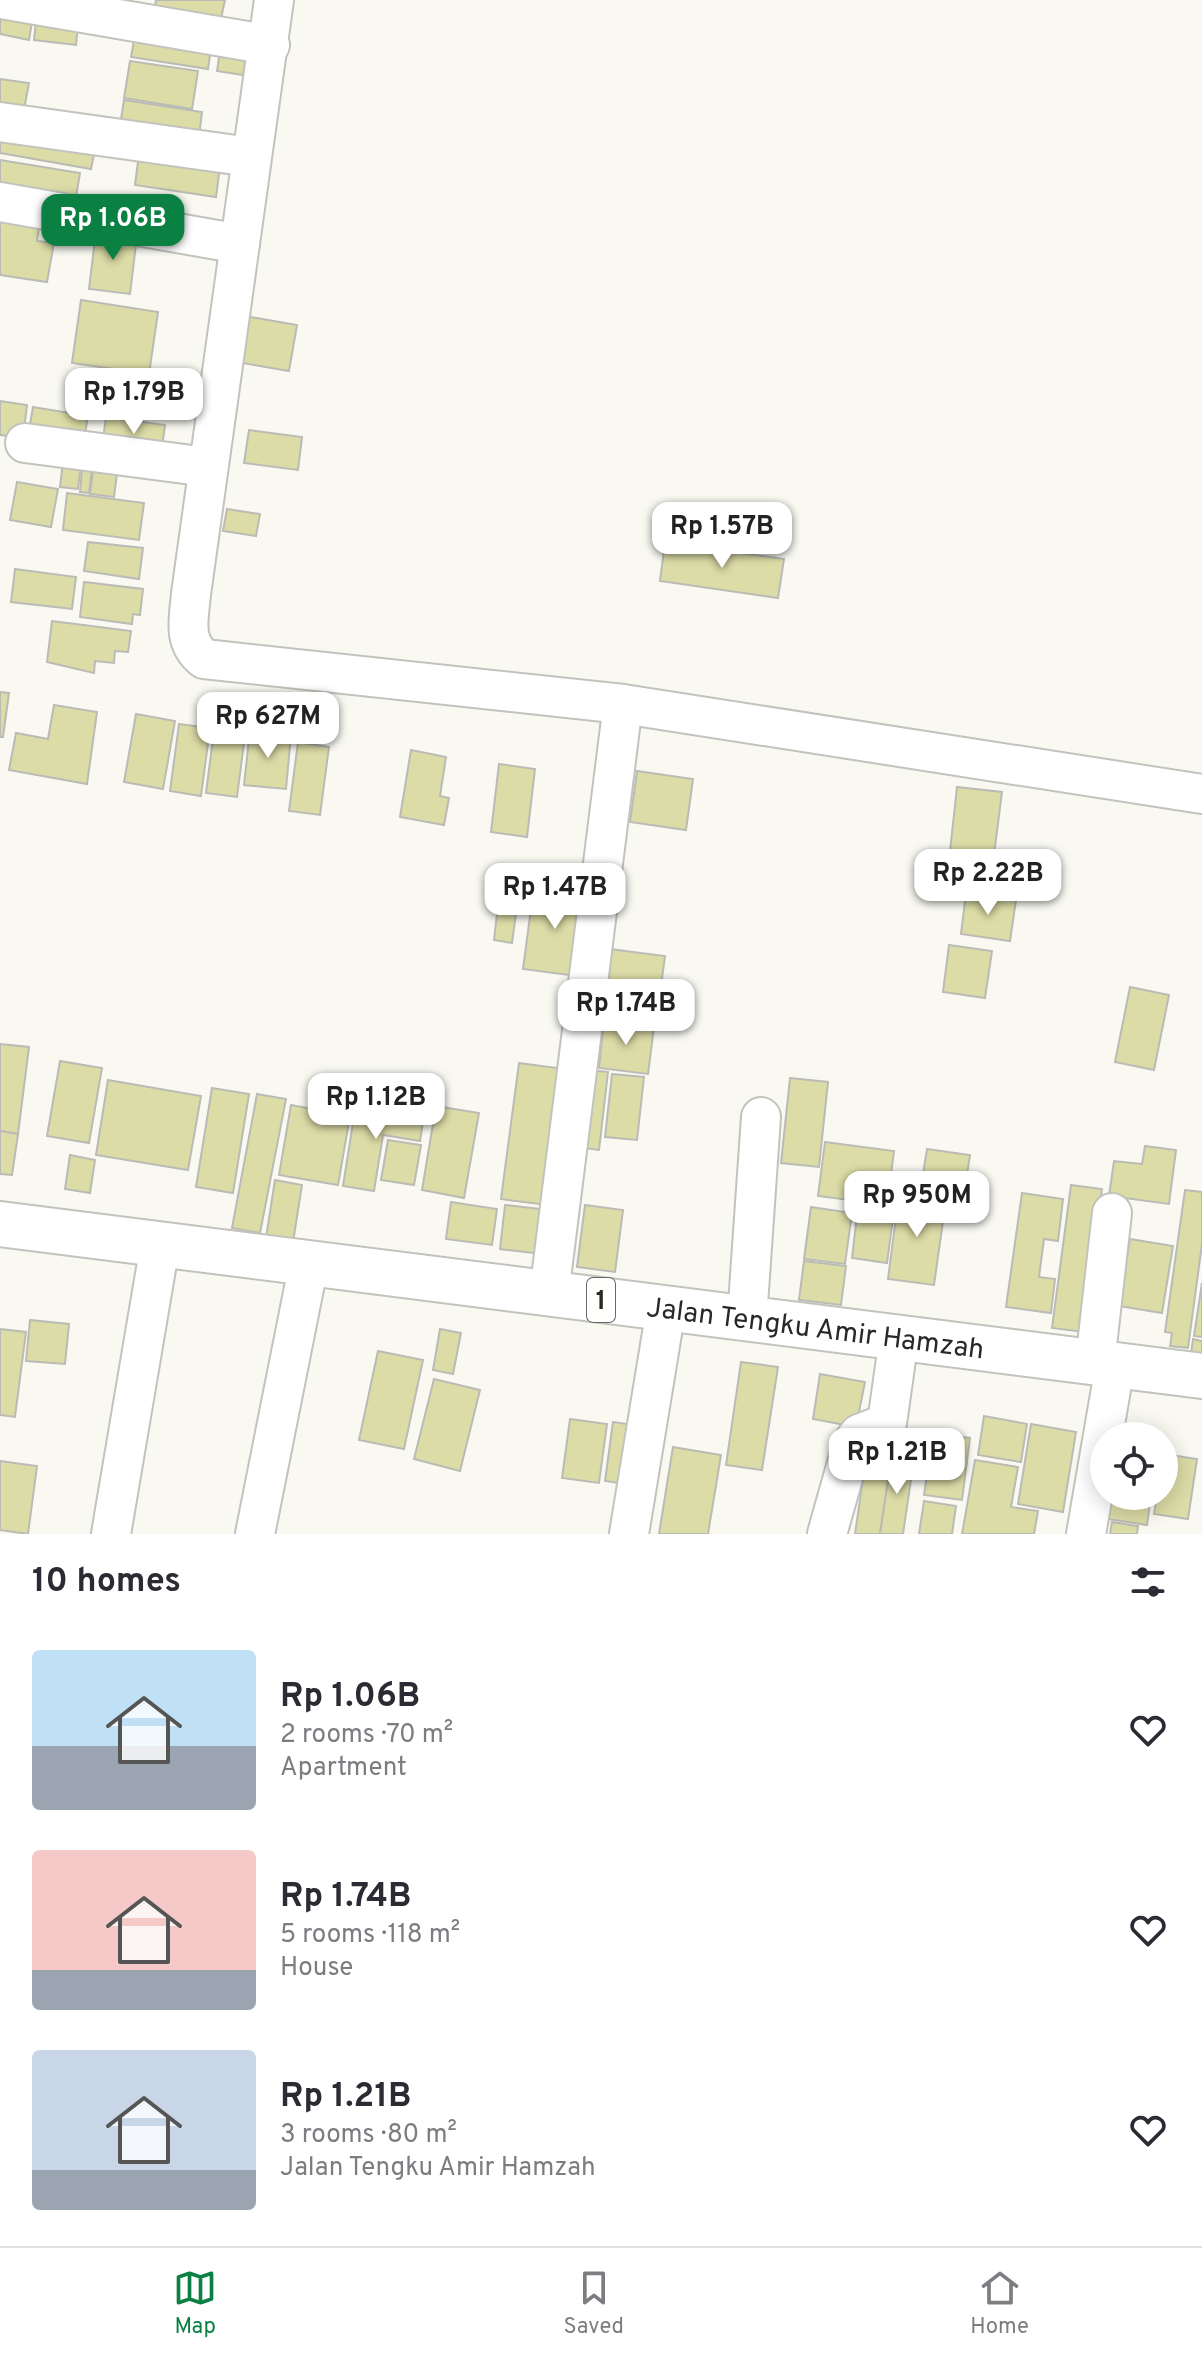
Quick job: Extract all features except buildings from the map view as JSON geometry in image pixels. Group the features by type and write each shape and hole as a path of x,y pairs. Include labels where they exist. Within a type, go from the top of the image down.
{"highway":[{"name":"Jalan Tengku Amir Hamzah","path":"0,1224 1202,1376"}],"street":[{"path":"7,0 270,45"},
{"path":"274,0 270,45 250,157 207,467 188,632 189,642 204,659 623,704 1202,794"},
{"path":"0,122 250,157"},
{"path":"0,202 240,244"},
{"path":"25,443 207,467"},
{"path":"549,1294 623,704"},
{"path":"747,1319 761,1117"},
{"path":"1086,1534 1105,1364 1112,1213"},
{"path":"111,1534 160,1245"},
{"path":"255,1534 309,1263"},
{"path":"629,1534 666,1309"},
{"path":"827,1534 853,1442 859,1434 887,1423 899,1338"}]}
